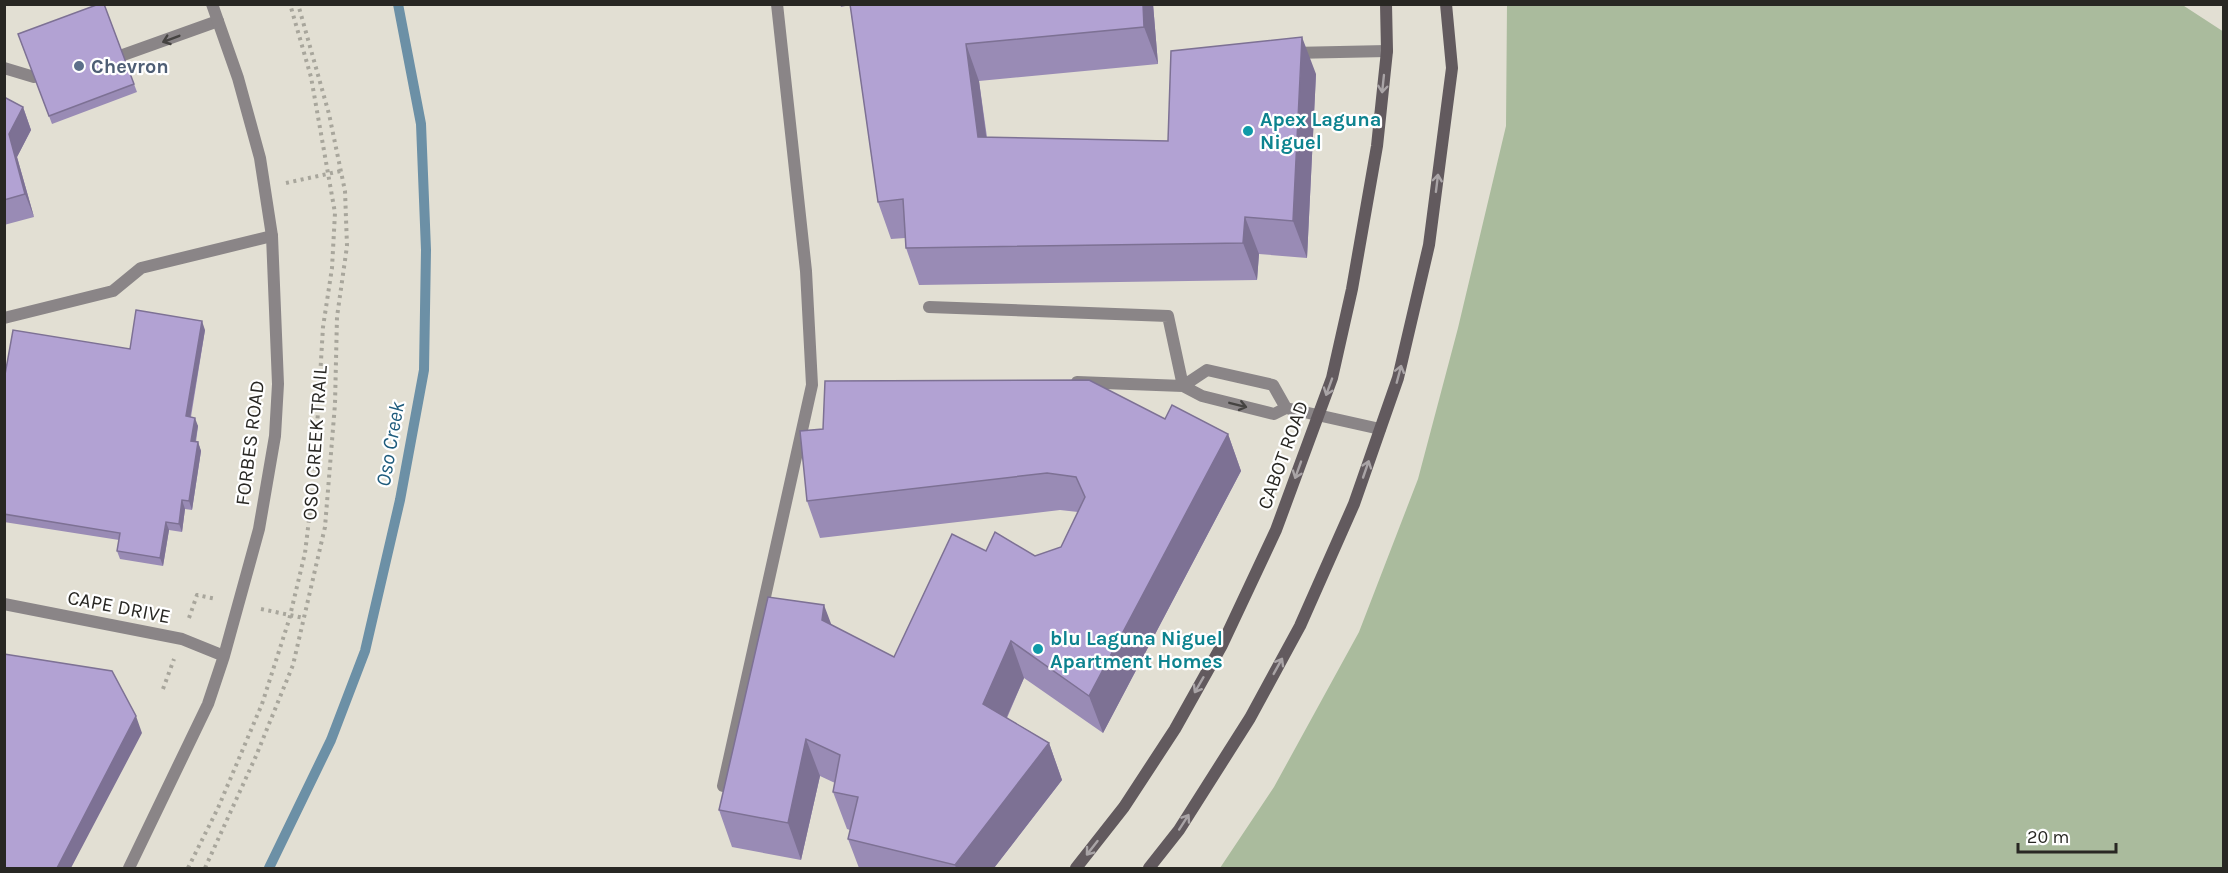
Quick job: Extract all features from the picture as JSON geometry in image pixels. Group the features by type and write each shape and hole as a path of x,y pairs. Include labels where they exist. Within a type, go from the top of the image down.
{"main road":[{"name":"CABOT ROAD","path":"1076,868 1124,807 1175,729 1222,645 1276,530 1319,416 1332,378 1352,289 1377,146 1387,51 1386,4"},
{"path":"1149,868 1179,830 1250,718 1300,626 1354,504 1398,378 1429,245 1452,68 1446,4"}],"street":[{"name":"FORBES ROAD","path":"129,868 208,704 224,656 259,529 275,436 278,384 272,236 260,158 238,78 212,4"},
{"path":"723,786 818,385 777,4"},
{"path":"123,55 218,21"},
{"path":"1282,53 1387,51"},
{"path":"4,68 34,77"},
{"path":"4,318 113,291 141,268 272,236"},
{"path":"928,307 1168,316 1183,386"},
{"path":"1183,386 1207,370 1273,385 1286,408"},
{"path":"1064,381 1183,386 1202,396 1274,414 1286,408 1380,429"},
{"name":"CAPE DRIVE","path":"4,604 182,639 224,656"}],"path":[{"name":"OSO CREEK TRAIL","path":"205,868 256,756 293,664 325,527 335,404 337,317 347,246 345,191 329,114 298,4"},
{"path":"264,188 340,171"}],"green space":[{"path":"2181,4 2224,32 2223,868 1220,868 1274,787 1359,632 1418,479 1458,328 1506,126 1507,5"}],"building":[{"name":"Chevron","path":"104,4 134,84 49,116 18,34"},
{"name":"Apex Laguna Niguel","path":"850,4 1143,4 1144,27 966,44 978,137 1168,141 1171,51 1302,37 1293,221 1245,217 1243,243 906,248 903,199 878,202"},
{"path":"4,97 23,107 9,134 25,194 4,200"},
{"path":"136,310 202,321 186,416 195,418 191,441 198,442 189,501 182,500 179,524 166,522 160,558 117,551 120,533 4,514 4,380 13,330 130,349"},
{"name":"blu Laguna Niguel Apartment Homes","path":"1089,380 1165,419 1172,405 1228,434 1089,696 1011,641 983,704 1049,743 955,865 848,839 858,797 833,792 840,755 806,739 788,823 719,810 768,597 824,605 822,620 894,657 952,534 986,551 995,532 1035,556 1061,547 1085,497 1076,477 1047,473 807,501 800,431 823,429 825,381"},
{"path":"4,654 112,671 136,716 57,868 4,868"}],"waterway":[{"name":"Oso Creek","path":"269,868 331,740 365,651 400,500 424,370 426,250 421,124 398,4"}],"place":[{"name":"Chevron","path":"79,66"},
{"name":"Apex Laguna Niguel","path":"1248,131"},
{"name":"blu Laguna Niguel Apartment Homes","path":"1038,649"}]}
